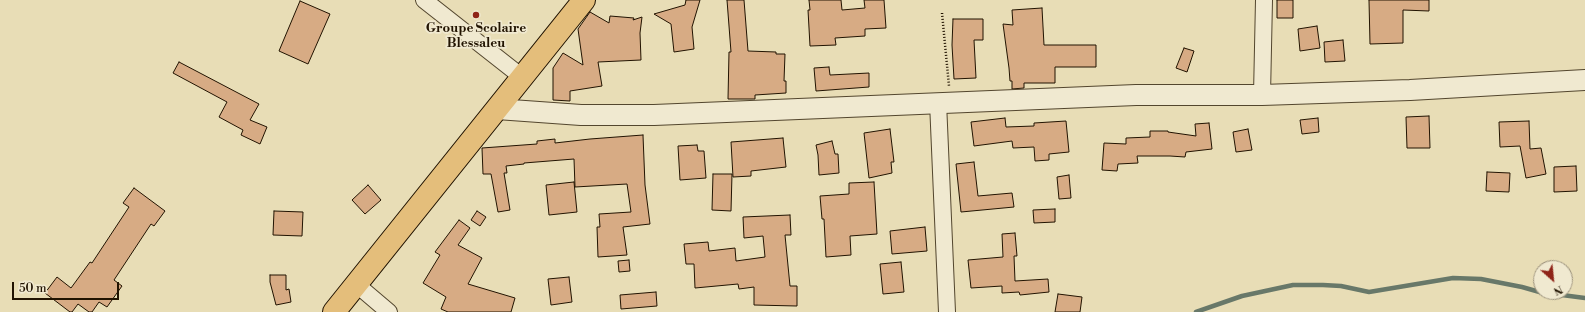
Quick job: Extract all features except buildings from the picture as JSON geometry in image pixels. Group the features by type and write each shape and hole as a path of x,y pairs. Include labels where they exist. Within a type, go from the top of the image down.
{"main road":[{"path":"334,312 584,0"}],"street":[{"path":"424,0 522,77"},
{"path":"1262,95 1264,0"},
{"path":"497,108 609,116 1136,95 1262,95 1410,90 1585,80"},
{"path":"944,102 947,312"},
{"path":"356,284 390,312"}],"path":[{"path":"942,13 944,102"}],"waterway":[{"path":"1196,312 1242,296 1293,285 1341,286 1369,292 1453,278 1481,279 1522,287 1550,295 1585,298"}],"place":[{"name":"Groupe Scolaire Blessaleu","path":"476,15"}]}
